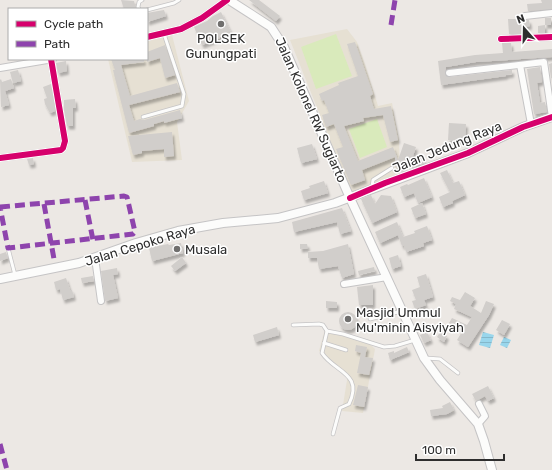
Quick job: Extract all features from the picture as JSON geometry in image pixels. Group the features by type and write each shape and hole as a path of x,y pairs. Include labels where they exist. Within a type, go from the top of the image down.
{"main road":[{"name":"Jalan Kolonel RW Sugiarto","path":"228,0 270,27 275,32 284,47 350,198 415,340 424,358 440,380 478,424 492,470"},
{"name":"Jalan Jedung Raya","path":"350,198 468,153 531,124 552,117"},
{"name":"Jalan Cepoko Raya","path":"0,279 67,266 178,231 223,223 278,218 350,198"}],"street":[{"path":"148,37 181,29 197,21 228,0"},
{"path":"525,16 552,13"},
{"path":"502,39 552,37"},
{"path":"0,68 46,60"},
{"path":"0,158 61,150 63,148 64,141 52,60"},
{"path":"449,73 552,60"},
{"path":"544,62 552,117"},
{"path":"520,65 531,124"},
{"path":"95,258 101,301"},
{"path":"344,284 387,277"},
{"path":"478,424 485,416 479,404"}],"lane":[{"path":"139,8 139,2 142,0"},
{"path":"148,10 174,3 179,0"},
{"path":"143,117 182,106 184,94 163,33"},
{"path":"372,189 373,180 392,168"},
{"path":"8,248 16,277"},
{"path":"370,319 402,311"},
{"path":"293,325 319,324 323,325 327,331 343,334 384,347 395,346 415,340"},
{"path":"327,331 322,355 347,374 353,382 354,388 351,402 340,408 333,434"},
{"path":"324,343 346,350"},
{"path":"424,358 440,359 458,373"}],"shaded area":[{"path":"347,29 357,42 378,106 392,103 399,140 400,173 351,193 290,40"},
{"path":"172,35 189,101 177,122 182,160 132,162 108,60 148,60 148,41"},
{"path":"325,329 369,343 375,349 363,413 342,411 348,374 319,351"}],"green space":[{"path":"336,34 352,76 316,89 301,47"},
{"path":"377,119 387,147 360,158 349,129"}],"water":[{"path":"483,332 494,335 490,348 479,345"},
{"path":"504,337 511,340 507,348 500,345"}],"building":[{"path":"121,0 134,1 136,8 124,8"},
{"path":"249,0 259,0 280,16 276,21"},
{"path":"541,0 552,0 552,9 528,11 527,4 542,3"},
{"path":"164,10 166,16 148,22 148,13"},
{"path":"221,12 231,32 202,45 194,27"},
{"path":"545,18 551,18 551,25 545,25"},
{"path":"508,19 529,20 530,26 523,27 523,34 509,34"},
{"path":"545,25 545,33 538,33 538,26"},
{"path":"355,42 373,94 370,96 374,109 391,106 398,140 390,142 383,115 363,118 364,121 344,126 358,161 393,147 398,160 404,143 416,147 412,159 422,156 425,163 420,165 405,164 405,168 395,167 395,157 362,170 365,180 351,185 336,149 343,147 334,124 326,127 322,115 329,113 324,100 322,101 319,94 339,85 338,83 358,76 347,44"},
{"path":"502,43 511,43 512,52 552,49 552,57 476,62 446,67 445,74 449,77 512,70 512,74 441,85 438,61 475,55 503,53"},
{"path":"165,45 175,75 165,78 160,58 147,62 148,52"},
{"path":"111,60 144,60 144,62 121,65 130,96 177,83 180,92 129,105 134,121 140,119 144,120 180,110 182,118 164,123 164,121 154,124 154,126 129,133 113,70 115,70"},
{"path":"66,61 67,71 58,73 56,63"},
{"path":"552,63 552,78 551,78 549,64"},
{"path":"540,67 542,82 537,83 540,103 545,102 547,112 534,114 527,69"},
{"path":"18,70 21,81 13,83 10,72"},
{"path":"1,79 2,82 11,79 14,88 5,91 9,105 1,107 0,80"},
{"path":"51,84 55,111 50,113 45,104 44,99 47,98 43,87"},
{"path":"75,99 76,108 73,108 73,126 67,126 64,100"},
{"path":"449,123 466,124 465,142 448,140"},
{"path":"172,132 174,156 164,157 164,149 142,151 142,153 133,155 128,136"},
{"path":"312,144 317,159 301,163 297,148"},
{"path":"33,158 34,164 29,165 27,159"},
{"path":"447,170 453,183 459,181 465,195 452,201 453,203 443,207 439,197 450,192 440,173"},
{"path":"424,178 432,197 418,203 414,193 404,197 400,187"},
{"path":"324,181 328,193 304,200 301,191 310,188 309,186"},
{"path":"371,195 375,204 381,195 391,196 397,212 372,223 361,199"},
{"path":"422,203 426,214 415,218 411,208"},
{"path":"342,208 351,231 340,234 337,222 294,232 292,222"},
{"path":"397,222 403,237 415,233 414,231 427,226 432,240 423,243 424,246 406,252 398,235 380,243 375,232"},
{"path":"181,243 183,253 152,261 149,248"},
{"path":"300,244 307,244 308,248 300,249"},
{"path":"348,244 354,274 342,278 338,266 319,269 317,258 308,258 308,252 323,251"},
{"path":"6,252 8,258 0,261 0,254"},
{"path":"398,255 401,266 392,269 389,258"},
{"path":"182,257 186,263 175,271 171,266"},
{"path":"374,267 375,271 359,275 358,271"},
{"path":"117,268 118,274 113,275 118,298 105,301 101,271"},
{"path":"426,274 433,297 424,300 426,305 415,309 412,301 416,300 412,290 420,287 417,277"},
{"path":"93,276 94,281 82,283 81,278"},
{"path":"66,278 74,297 63,300 60,289 56,290 54,282"},
{"path":"373,285 373,305 359,305 357,287"},
{"path":"465,292 475,298 470,306 481,313 486,301 494,304 489,315 468,347 457,340 463,330 449,323 452,318 467,325 472,317 454,309 456,304 450,301 452,297 460,300"},
{"path":"326,301 337,302 337,308 326,308"},
{"name":"Masjid Ummul Mu'minin Aisyiyah","path":"348,312 354,315 357,321 354,327 348,330 342,327 339,321 342,315"},
{"path":"502,320 510,324 504,335 496,330"},
{"path":"277,327 279,335 255,342 253,335"},
{"path":"427,332 431,340 424,343 420,335"},
{"path":"440,332 447,336 444,342 437,337"},
{"path":"356,345 367,347 365,357 373,358 369,375 357,373 361,353 355,351"},
{"path":"407,347 409,352 390,360 388,353 394,351 394,353"},
{"path":"358,385 368,387 364,407 353,405"},
{"path":"488,386 494,398 488,401 485,396 476,401 472,394"},
{"path":"450,402 454,410 447,414 431,416 430,410 443,408 442,406"}],"marked path":[{"path":"391,25 395,0"},
{"path":"124,196 127,197 135,232 133,234 8,248 0,207 124,196"},
{"path":"85,200 93,240"},
{"path":"44,204 54,259"},
{"path":"0,444 7,470"}],"cycle path":[{"path":"148,37 181,29 202,18 227,0"},
{"path":"501,39 552,37"},
{"path":"0,158 61,150 63,148 65,141 51,60"},
{"path":"350,198 385,183 468,153 523,127 552,117"}],"place":[{"name":"POLSEK Gunungpati","path":"221,24"},
{"name":"Musala","path":"177,249"},
{"name":"Masjid Ummul Mu'minin Aisyiyah","path":"348,319"}]}
